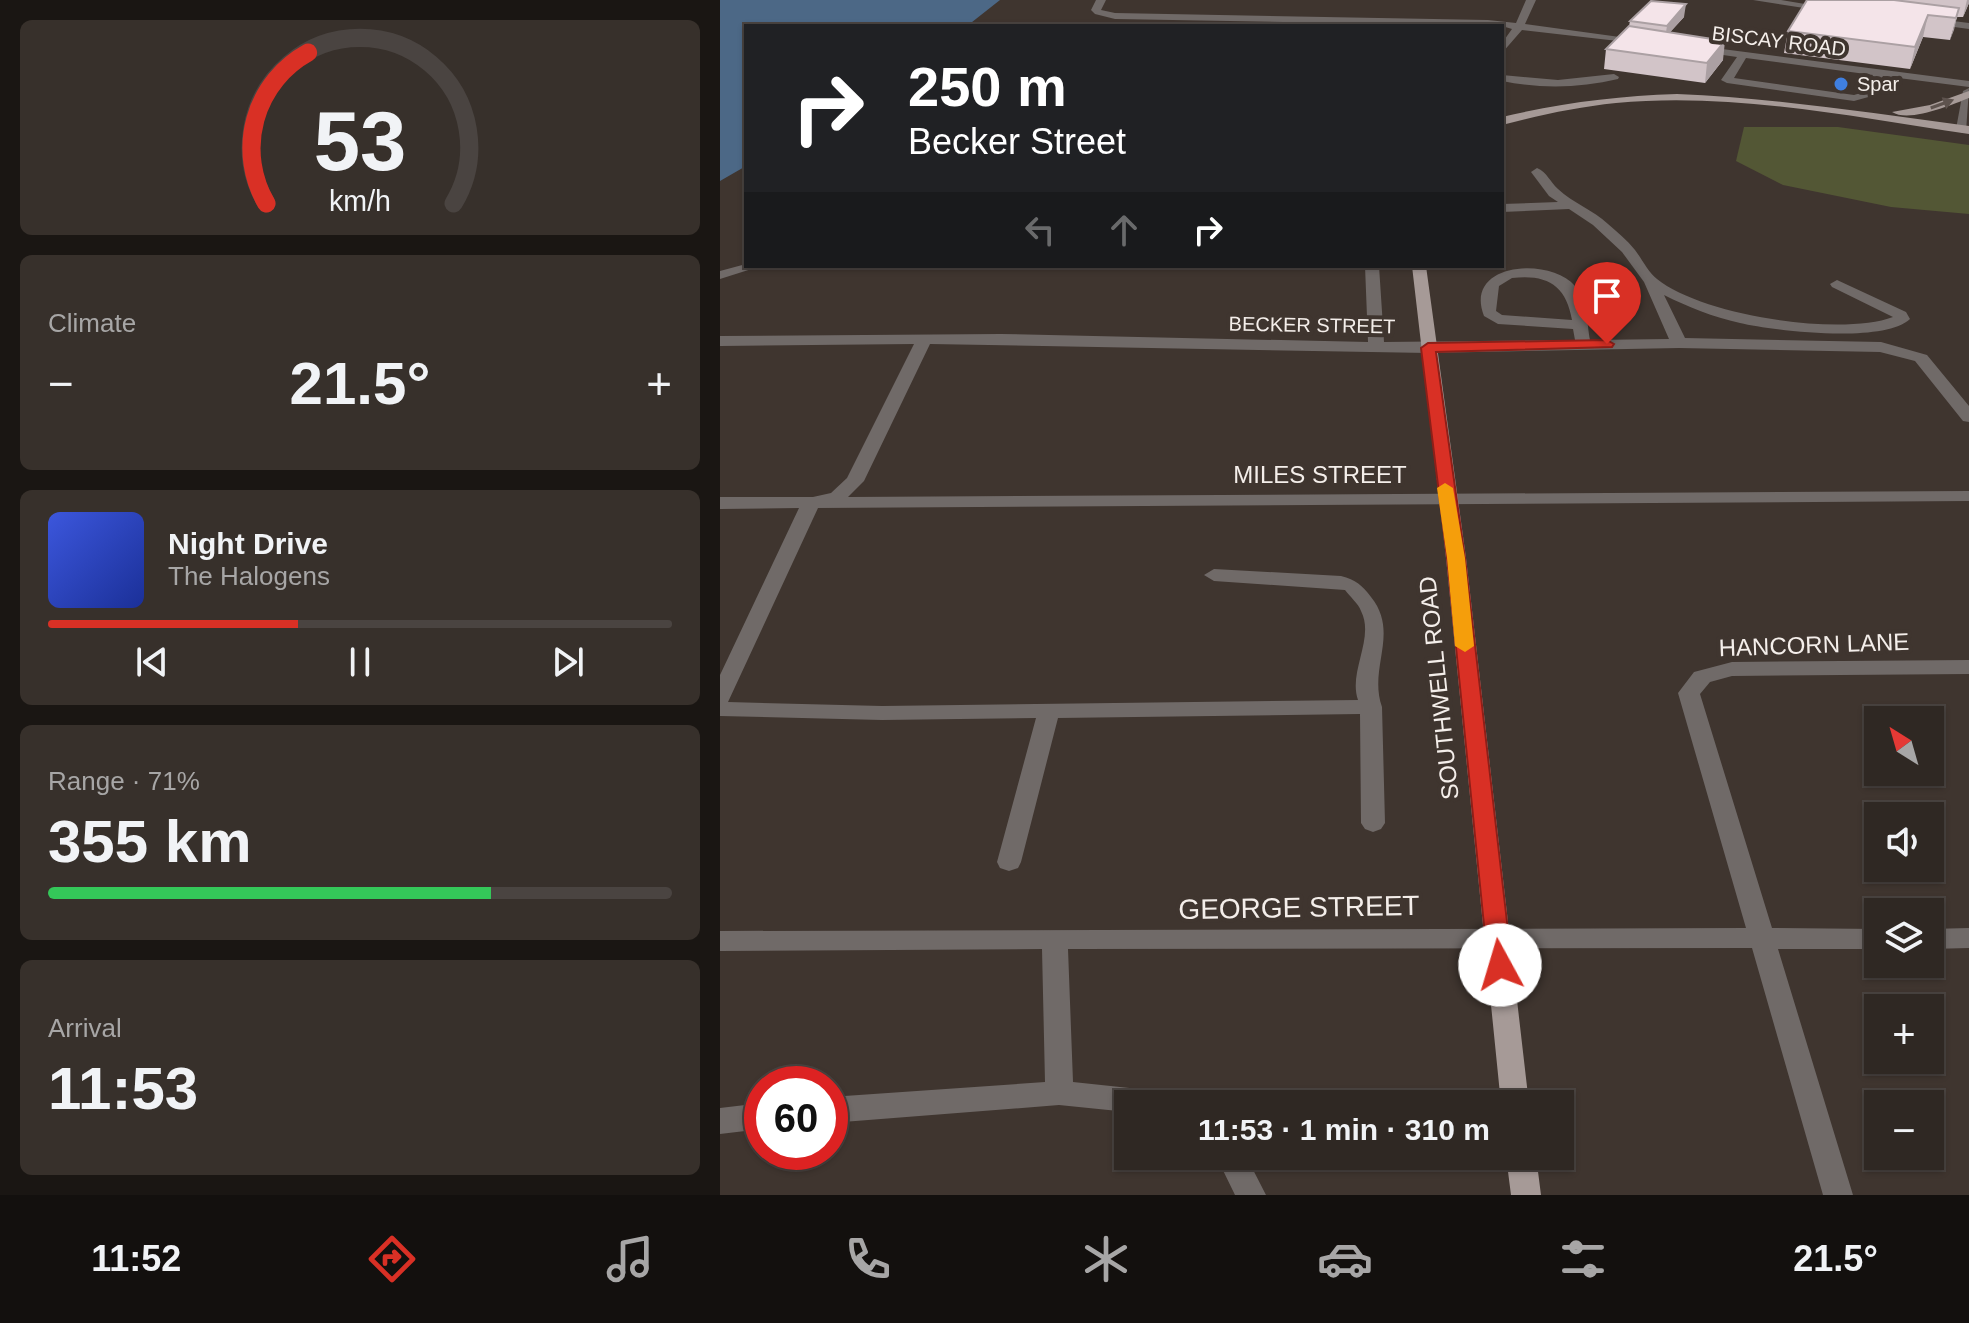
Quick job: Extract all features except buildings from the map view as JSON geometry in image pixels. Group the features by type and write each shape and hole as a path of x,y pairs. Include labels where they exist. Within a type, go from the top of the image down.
{"main road":[{"path":"1858,114 1924,110 1969,92"},
{"path":"1504,121 1576,104 1650,97 1747,100 1966,130"},
{"name":"SOUTHWELL ROAD","path":"1419,268 1456,558 1513,1090"},
{"path":"1523,1170 1526,1195"}],"street":[{"path":"1101,0 1096,10 1105,15 1478,24"},
{"path":"1504,47 1520,25 1531,0"},
{"path":"1758,0 1848,11"},
{"path":"1924,20 1969,26"},
{"path":"1504,25 1654,43"},
{"name":"BISCAY ROAD","path":"1684,47 1969,84"},
{"path":"1744,54 1727,80 1854,98 1868,94 1880,72"},
{"path":"1504,78 1562,83 1614,77"},
{"path":"1966,130 1969,92"},
{"path":"1537,172 1554,193 1614,235 1651,282 1679,343"},
{"path":"1504,208 1571,205"},
{"path":"720,275 746,268"},
{"path":"1372,268 1376,346"},
{"path":"1580,325 1498,319 1489,313 1489,290 1496,279 1508,274 1540,275 1553,279 1571,292 1580,325 1583,344"},
{"path":"1651,282 1709,311 1747,322 1783,326 1869,327 1902,319 1901,315 1837,284"},
{"path":"720,698 811,503 837,497 855,481 924,340"},
{"name":"BECKER STREET","path":"720,341 924,340 1428,348 1679,343 1881,347 1899,350 1928,364 1969,417"},
{"name":"MILES STREET","path":"720,503 1969,496"},
{"path":"1214,575 1322,579 1352,586 1372,611 1375,630 1365,690 1371,707 1373,823"},
{"name":"HANCORN LANE","path":"1763,941 1710,773 1689,693 1693,685 1702,677 1732,669 1969,667"},
{"path":"720,709 882,713 1371,707"},
{"path":"1009,862 1049,710"},
{"name":"GEORGE STREET","path":"720,941 1496,937 1864,939"},
{"path":"1944,939 1969,938"},
{"path":"1055,941 1059,1093"},
{"path":"1763,941 1838,1195"},
{"path":"848,1109 1059,1093 1114,1099"},
{"path":"720,1121 744,1118"},
{"path":"1238,1170 1251,1195"}],"green space":[{"path":"1744,127 1838,127 1969,145 1969,214 1891,207 1783,185 1736,161"}],"water":[{"path":"720,0 1000,0 970,24 744,24 744,167 720,181"}],"slow traffic":[{"path":"1445,488 1465,646"}],"place":[{"name":"Spar","path":"1841,84"}],"route":[{"path":"1500,965 1456,558 1428,348 1607,344"}]}
